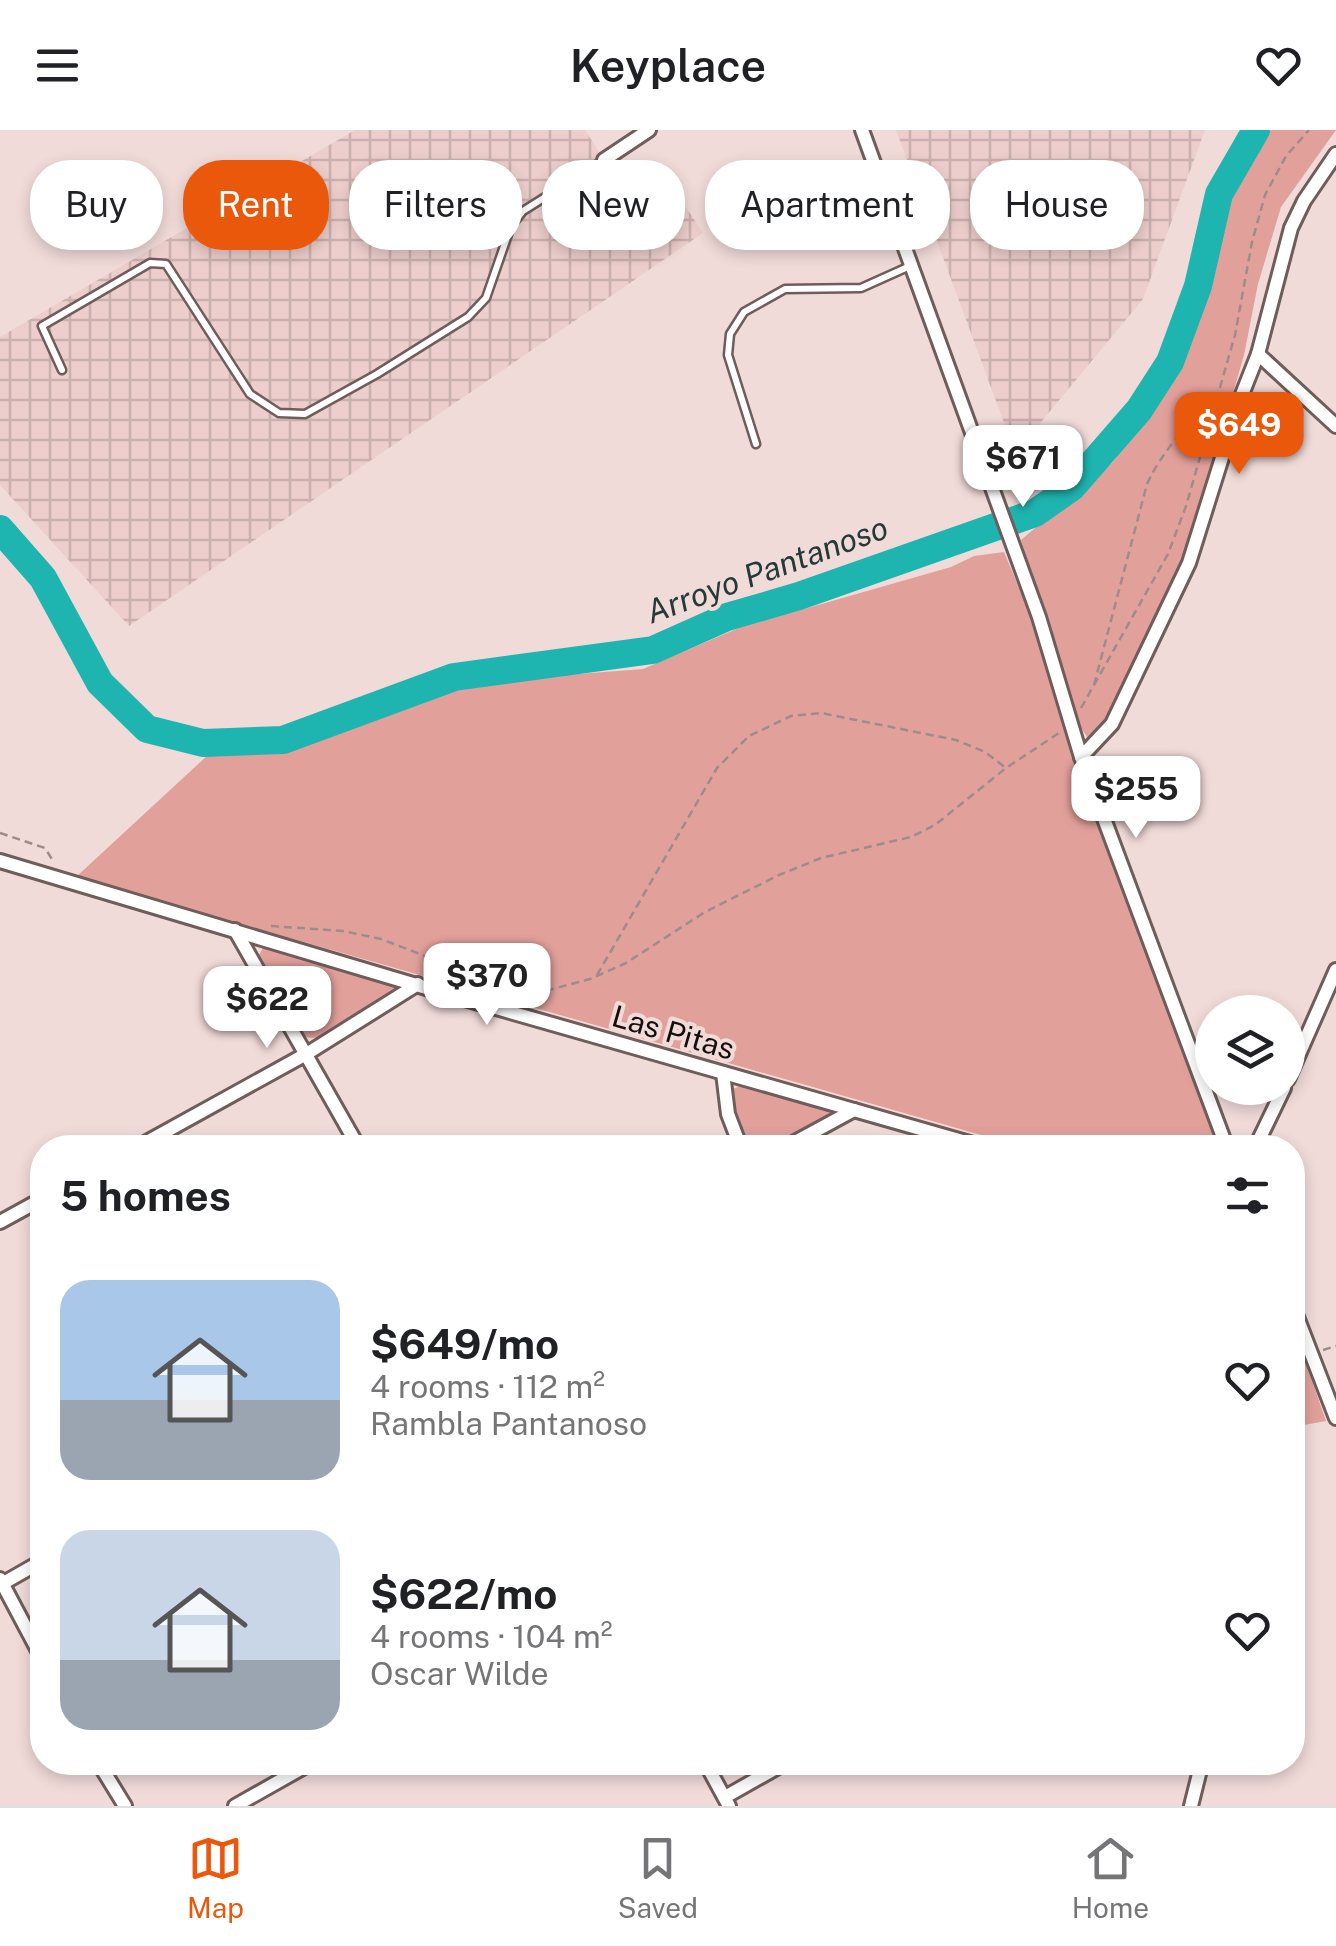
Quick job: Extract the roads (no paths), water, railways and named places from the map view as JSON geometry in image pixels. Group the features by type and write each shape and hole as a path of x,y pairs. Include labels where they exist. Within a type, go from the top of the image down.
{"street":[{"path":"604,160 649,130"},
{"path":"862,130 1039,617 1081,757 1222,1135"},
{"path":"1081,757 1112,724 1189,563 1258,354 1291,228 1336,154"},
{"path":"1258,354 1336,426"},
{"name":"Las Pitas","path":"2,863 942,1135"},
{"path":"235,930 292,1036 308,1053 352,1135"},
{"path":"1305,1040 1336,970"},
{"path":"160,1135 308,1053 418,984"},
{"path":"723,1073 728,1114 736,1135"},
{"path":"1261,1135 1276,1105"},
{"path":"808,1135 854,1110"},
{"path":"0,1222 30,1206"},
{"path":"1305,1338 1336,1418"},
{"path":"30,1567 1,1582 30,1636"},
{"path":"106,1775 125,1806"},
{"path":"235,1806 290,1775"},
{"path":"713,1775 727,1802 768,1775"},
{"path":"1191,1806 1199,1775"}],"lane":[{"path":"62,370 42,326 150,263 166,264 250,394 279,413 305,414 468,317 486,298 510,226 523,211 542,199"},
{"path":"756,444 728,356 730,334 744,312 786,290 861,288 912,265"}],"waterway":[{"name":"Arroyo Pantanoso","path":"0,529 43,578 100,683 147,729 203,743 283,740 454,677 653,650 727,617 799,596 1035,513 1072,487 1139,410 1170,362 1198,286 1219,194 1256,130"}]}
